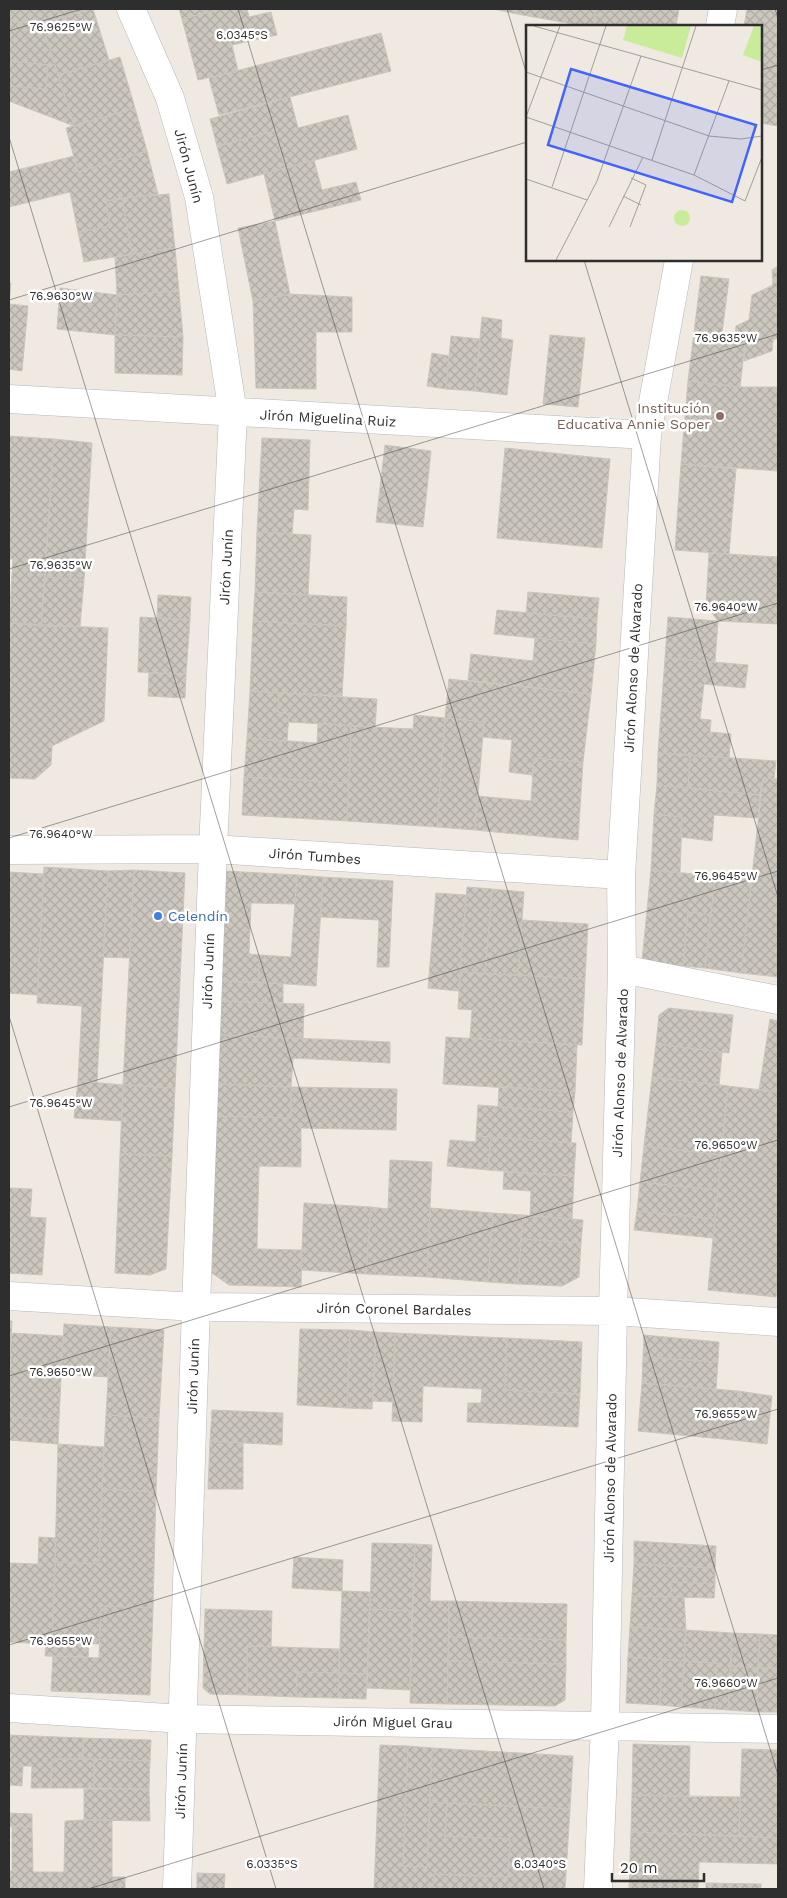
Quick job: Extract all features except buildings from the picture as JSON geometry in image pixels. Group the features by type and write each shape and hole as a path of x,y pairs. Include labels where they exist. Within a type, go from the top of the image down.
{"street":[{"name":"Jirón Junín","path":"131,9 170,98 198,197 233,413 213,849 177,1889"},
{"path":"720,25 724,9"},
{"name":"Jirón Alonso de Alvarado","path":"598,1889 606,1725 613,1311 622,969 621,875 647,435 678,261"},
{"name":"Jirón Miguelina Ruiz","path":"9,399 647,435"},
{"name":"Jirón Tumbes","path":"9,850 213,849 621,875"},
{"path":"622,969 778,1000"},
{"name":"Jirón Coronel Bardales","path":"9,1296 196,1307 613,1311 778,1322"},
{"name":"Jirón Miguel Grau","path":"9,1708 184,1719 778,1728"}],"place":[{"name":"Institución Educativa Annie Soper","path":"720,416"},
{"name":"Celendín","path":"158,916"}]}
